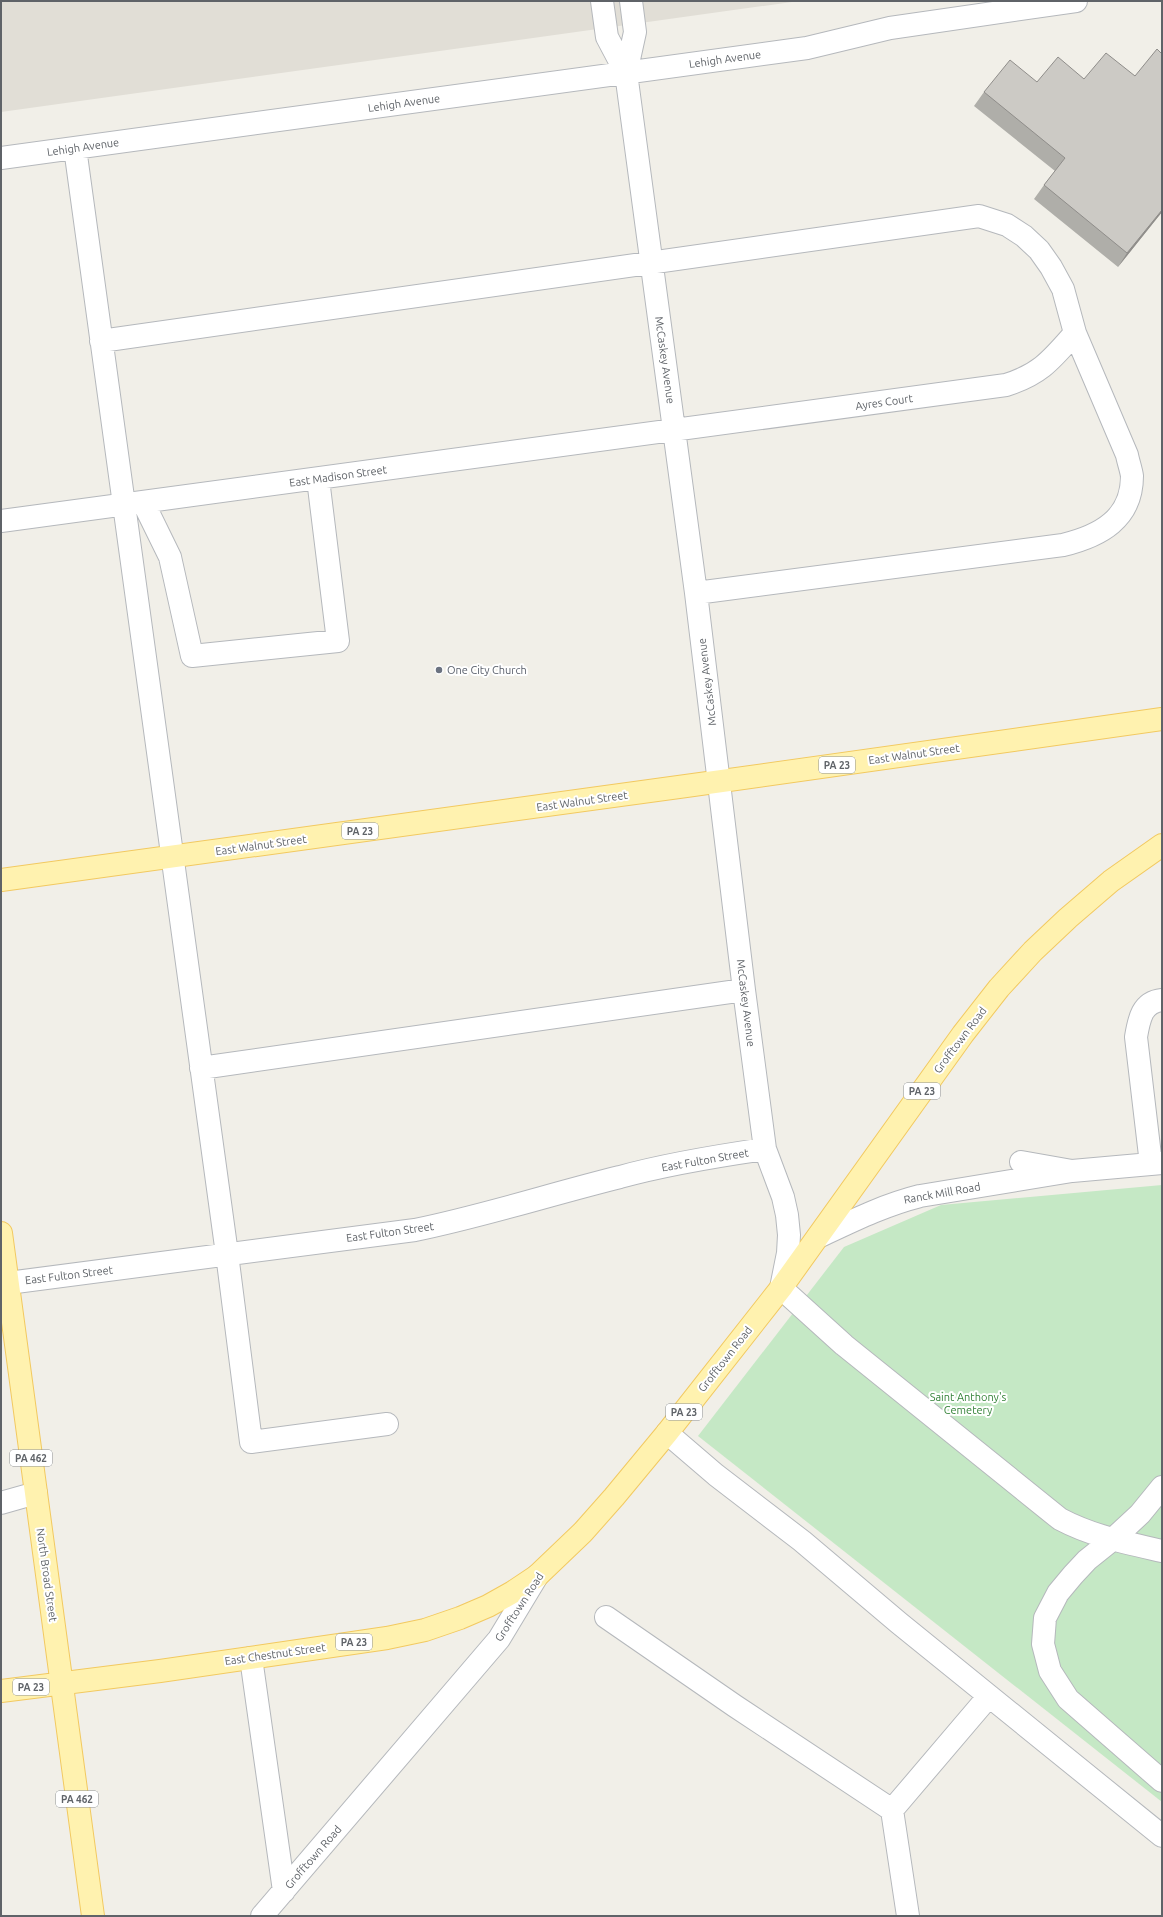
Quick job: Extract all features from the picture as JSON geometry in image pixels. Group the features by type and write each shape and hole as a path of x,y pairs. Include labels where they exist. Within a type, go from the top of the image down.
{"main road":[{"name":"East Walnut Street","path":"1,880 718,782 1162,719"},
{"name":"Grofftown Road","path":"537,1576 583,1532 667,1433 781,1288 962,1034 999,988 1033,951 1068,918 1111,882 1162,845"},
{"name":"North Broad Street","path":"1,1233 93,1916"},
{"name":"East Chestnut Street","path":"1,1691 251,1658 387,1638 425,1630 460,1618 488,1606 514,1592 537,1576"}],"street":[{"path":"602,1 607,36 626,73"},
{"path":"626,73 635,32 630,1"},
{"name":"Lehigh Avenue","path":"1,158 807,48 890,28 1076,1"},
{"name":"McCaskey Avenue","path":"626,73 696,593 718,782 765,1149 782,1197 789,1235 788,1253 781,1288"},
{"path":"74,148 101,341 134,504 172,857 227,1254 251,1442 387,1424"},
{"path":"101,341 979,216 1008,225 1024,236 1039,250 1063,288 1075,333 1127,455 1132,475 1129,496 1120,516 1102,531 1083,540 1063,545 696,593"},
{"name":"Ayres Court","path":"674,431 1006,385 1022,380 1037,372 1050,361 1075,333"},
{"name":"East Madison Street","path":"1,521 674,431"},
{"path":"134,504 170,557 192,656 338,641 318,479"},
{"path":"201,1068 744,990"},
{"path":"1157,1164 1136,1037 1138,1022 1144,1008 1154,1001 1162,1000"},
{"name":"East Fulton Street","path":"5,1270 227,1254 415,1230 475,1217 621,1176 729,1154 765,1149"},
{"name":"Ranck Mill Road","path":"1021,1162 1072,1171"},
{"name":"Ranck Mill Road","path":"818,1237 873,1211 897,1202 920,1196 1072,1171 1157,1164"},
{"path":"781,1288 844,1345 1060,1519 1075,1527 1112,1540 1162,1551"},
{"path":"667,1433 716,1475 802,1541 989,1696 1162,1836"},
{"path":"1162,1487 1140,1514 1112,1540 1087,1560 1058,1593 1045,1618 1043,1644 1050,1670 1068,1700 1162,1781"},
{"path":"1,1503 36,1493"},
{"name":"Grofftown Road","path":"262,1916 499,1638 537,1576"},
{"path":"606,1617 735,1706 892,1810 908,1916"},
{"path":"251,1658 284,1890"},
{"path":"892,1810 989,1696"}],"shaded area":[{"path":"1,1 799,1 1,112"}],"green space":[{"name":"Saint Anthony's Cemetery","path":"1162,1185 1162,1802 698,1436 844,1247 941,1205"}],"building":[{"path":"1157,49 1162,54 1162,210 1127,253 1044,185 1065,158 984,92 1010,60 1037,82 1058,57 1084,79 1106,53 1135,76"}],"place":[{"name":"One City Church","path":"439,670"}]}
